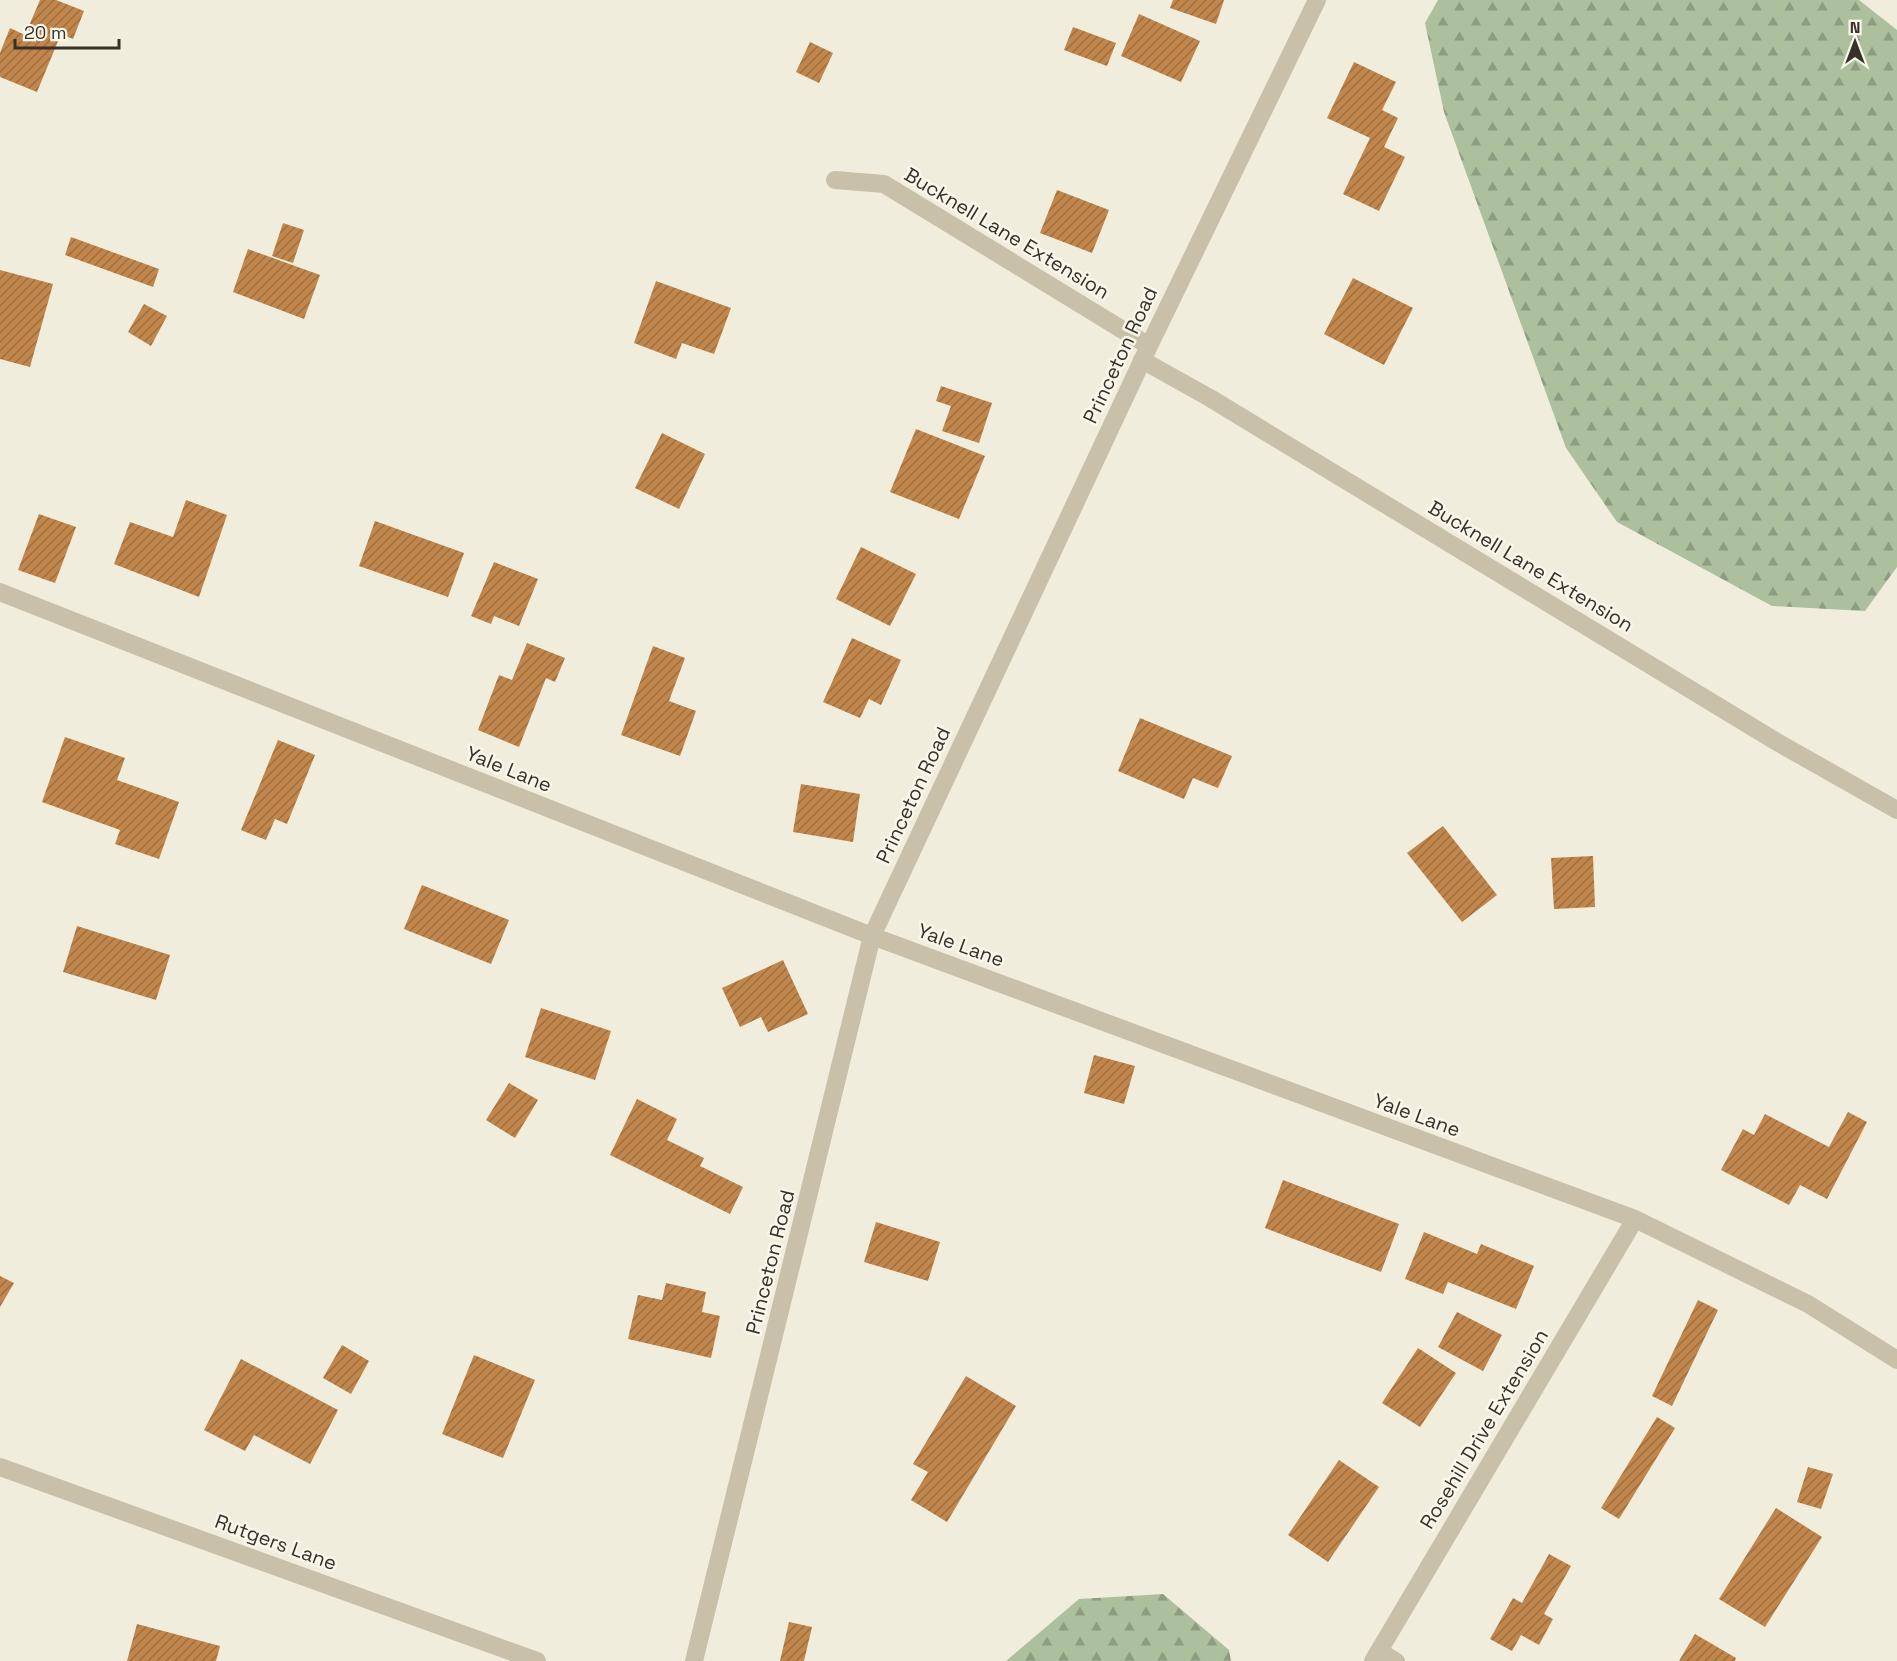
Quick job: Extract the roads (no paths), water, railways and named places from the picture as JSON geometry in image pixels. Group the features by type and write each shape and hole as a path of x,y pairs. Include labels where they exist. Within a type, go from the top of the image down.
{"street":[{"name":"Princeton Road","path":"694,1661 872,936 1145,353 1317,0"},
{"name":"Bucknell Lane Extension","path":"835,180 884,184 1145,353 1210,398 1777,742 1897,810"},
{"name":"Yale Lane","path":"0,592 872,936 1635,1219 1808,1304 1897,1359"},
{"name":"Rosehill Drive Extension","path":"1376,1656 1635,1219"},
{"name":"Rutgers Lane","path":"0,1467 537,1661"}],"lane":[{"path":"1376,1656 1397,1661"}]}
